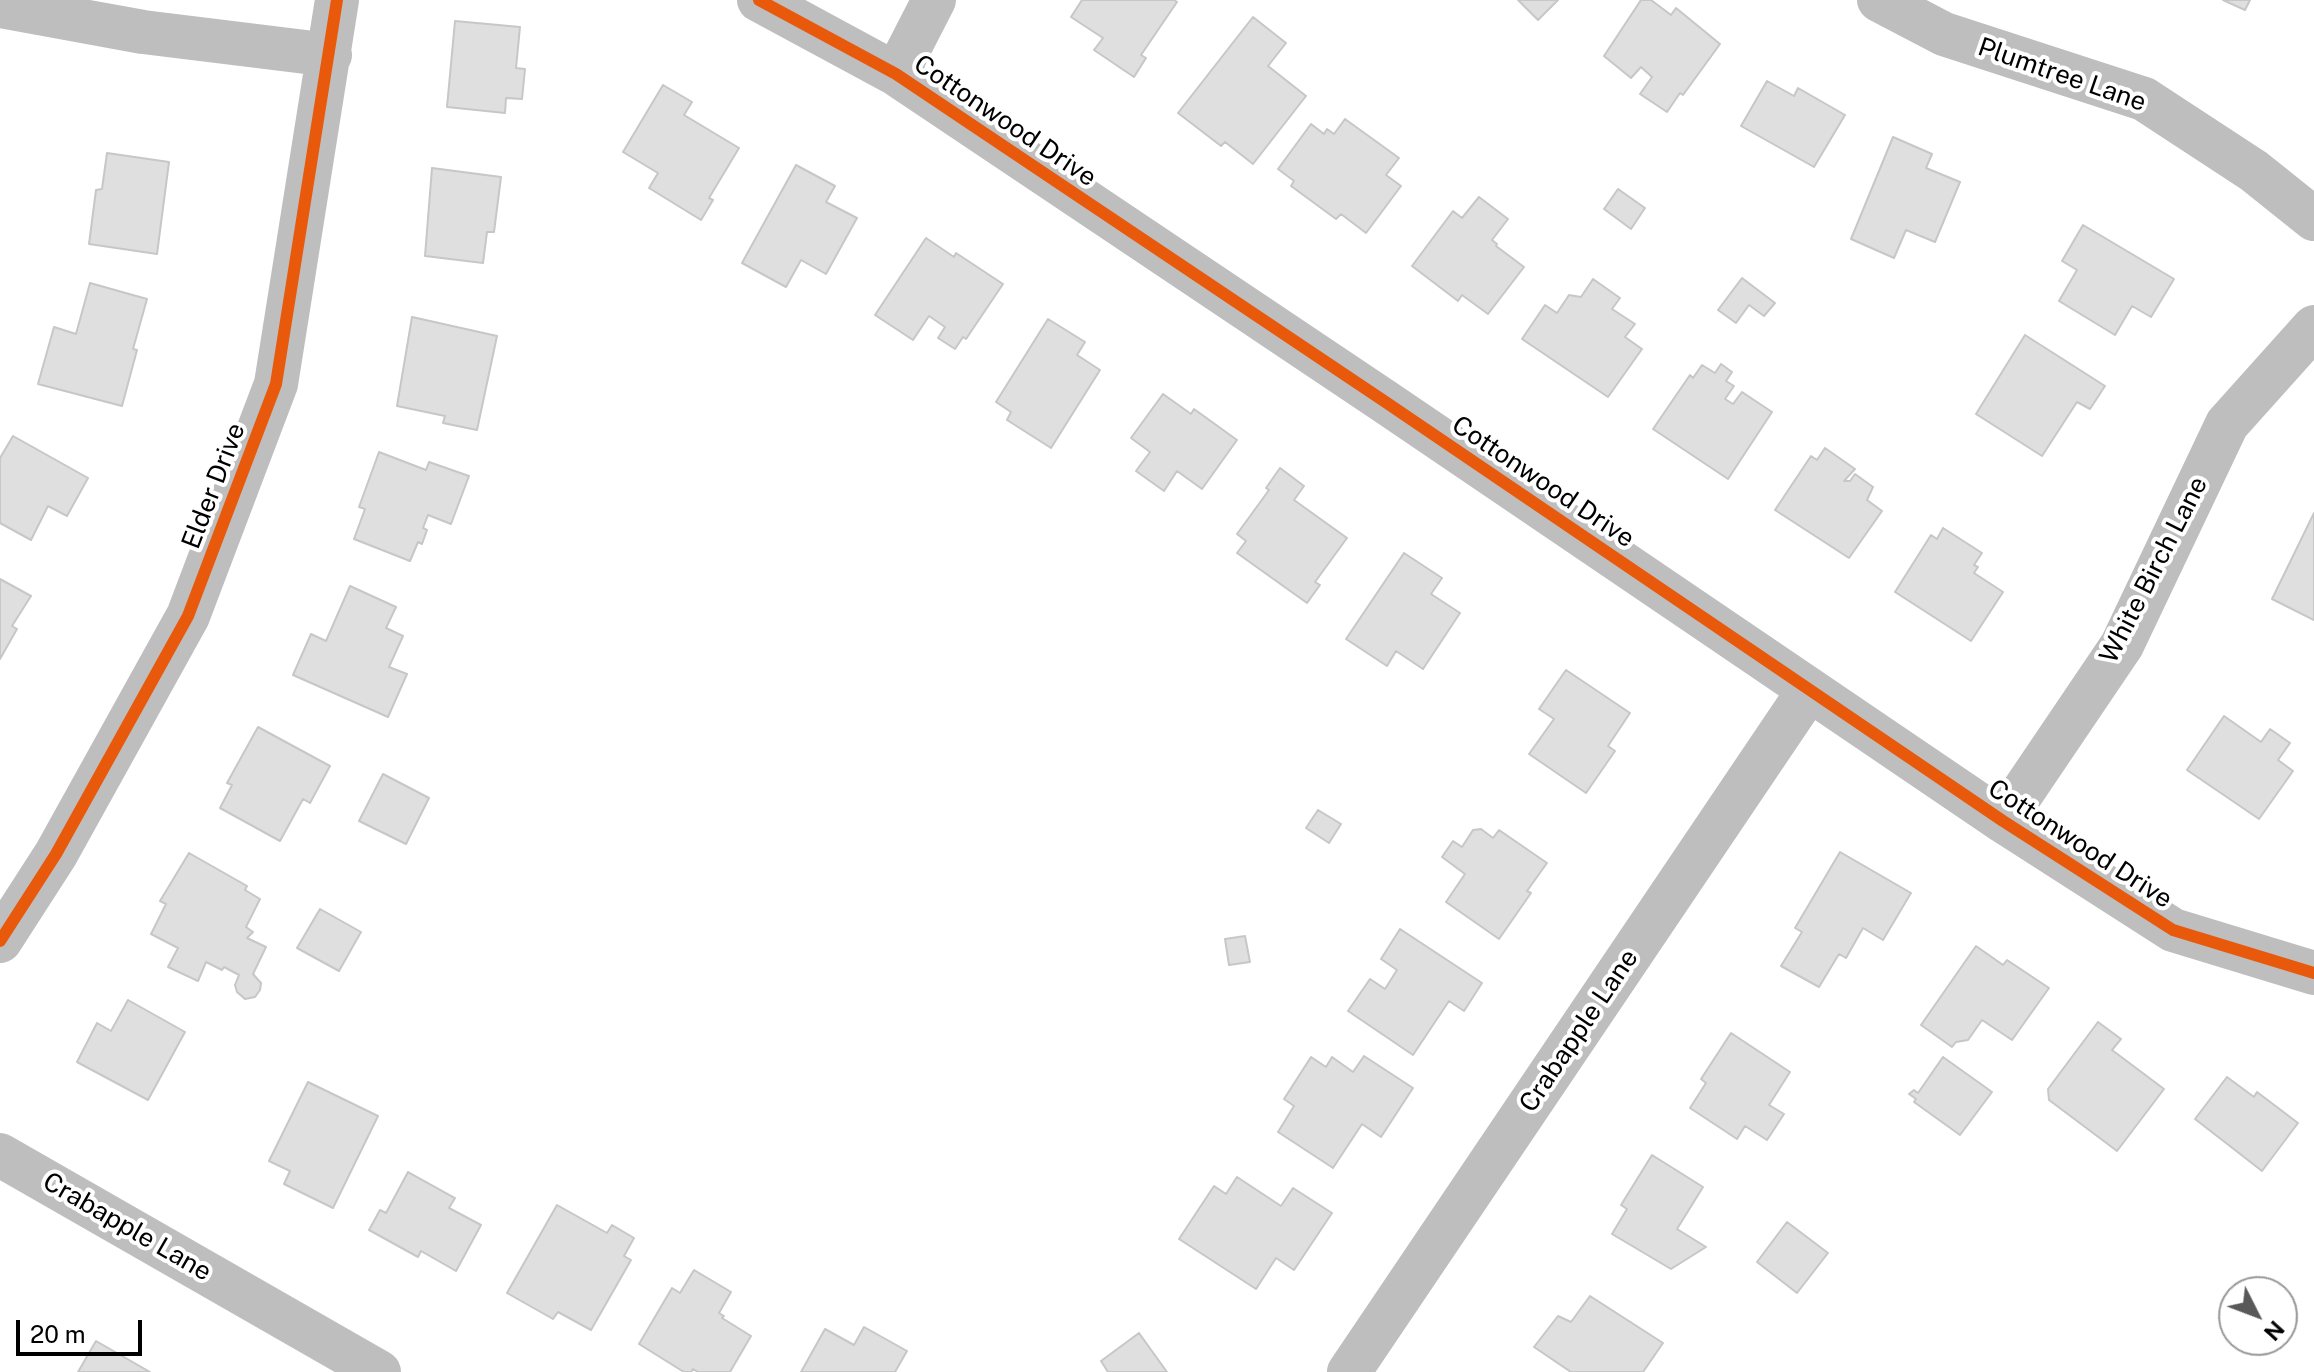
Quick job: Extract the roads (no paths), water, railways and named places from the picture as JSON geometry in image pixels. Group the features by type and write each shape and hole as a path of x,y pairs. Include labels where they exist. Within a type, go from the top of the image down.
{"street":[{"name":"Elder Drive","path":"0,941 56,854 188,616 276,384 337,0"},
{"name":"Cottonwood Drive","path":"759,0 896,74 2003,821 2173,930 2314,973"},
{"path":"896,74 934,0"},
{"name":"Plumtree Lane","path":"1879,0 1944,34 2144,99 2254,171 2314,219"},
{"path":"0,6 143,32 330,55"},
{"name":"White Birch Lane","path":"2003,821 2122,645 2227,424 2314,327"},
{"name":"Crabapple Lane","path":"1349,1372 1809,690"},
{"name":"Crabapple Lane","path":"0,1155 379,1372"}]}
